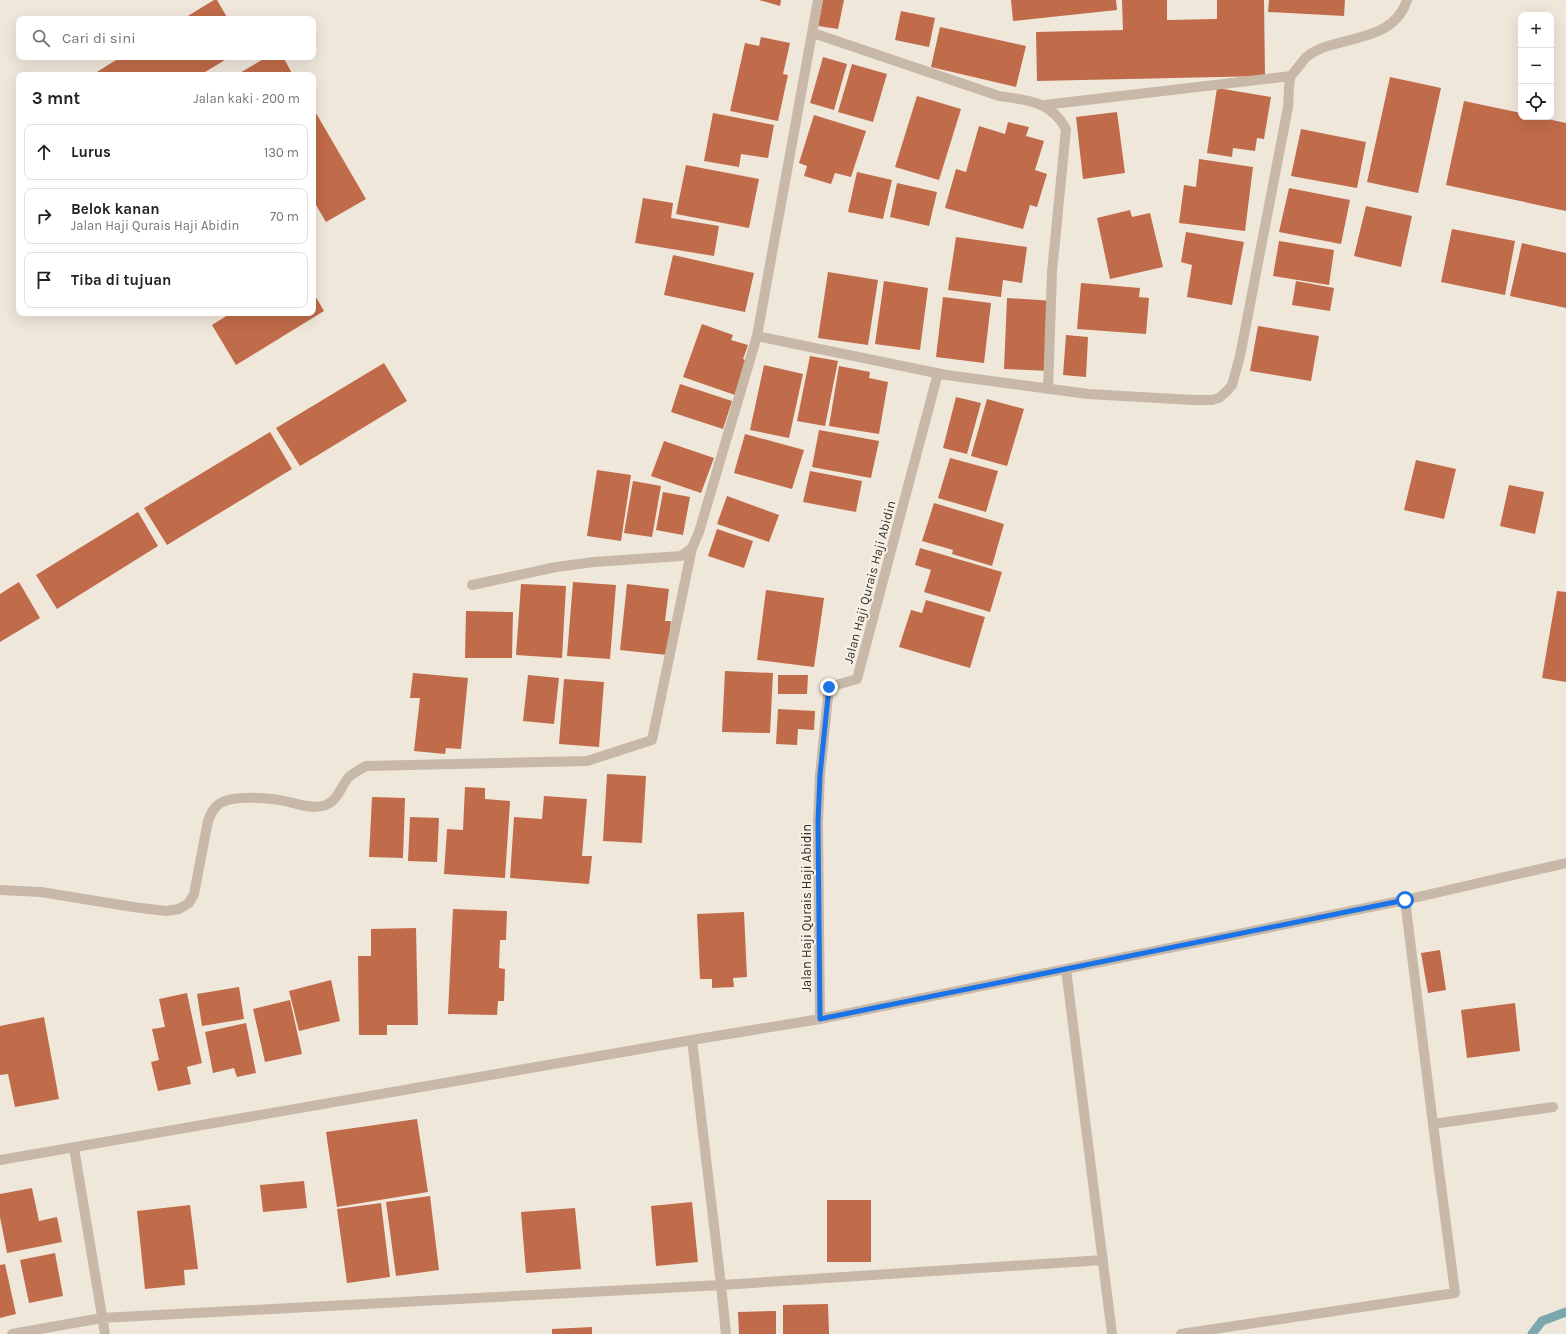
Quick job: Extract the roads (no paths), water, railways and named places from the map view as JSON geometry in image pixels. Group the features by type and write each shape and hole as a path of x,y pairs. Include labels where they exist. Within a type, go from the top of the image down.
{"street":[{"path":"0,890 41,892 166,911 179,909 189,903 194,894 208,822 212,810 220,803 232,799 279,800 311,807 323,806 336,798 348,779 366,766 587,761 652,740 692,548 699,532 757,336 818,0"},
{"path":"757,336 938,373 1048,389 1088,394 1193,400 1212,400 1219,398 1232,385 1240,356 1288,106 1291,76 1308,55 1330,44 1367,36 1378,32 1394,20 1405,7 1407,0"},
{"path":"813,33 999,96 1031,101 1044,105 1291,76"},
{"path":"1044,105 1062,121 1066,128 1052,272 1048,389"},
{"name":"Jalan Haji Qurais Haji Abidin","path":"820,1019 818,814 820,775 829,687 857,679 938,373"},
{"path":"472,585 556,566 681,556 692,548"},
{"path":"0,1160 820,1019 1405,900 1566,863"},
{"path":"1181,1334 1455,1293 1405,900"},
{"path":"1066,968 1112,1334"},
{"path":"692,1040 726,1334"},
{"path":"1433,1124 1553,1107"},
{"path":"74,1148 105,1334"},
{"path":"12,1334 102,1318 721,1285 1103,1260"}],"waterway":[{"path":"1532,1334 1542,1321 1566,1312"}]}
